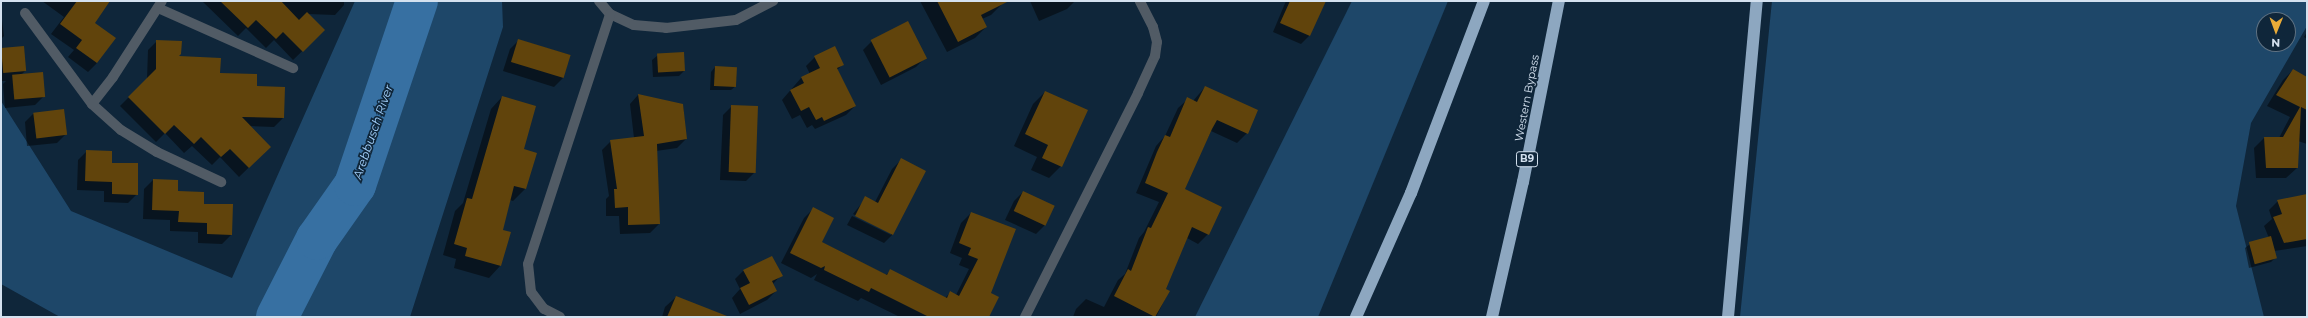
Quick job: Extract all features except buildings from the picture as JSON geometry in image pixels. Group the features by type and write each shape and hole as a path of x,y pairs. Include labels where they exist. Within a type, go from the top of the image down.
{"highway":[{"path":"1356,317 1411,193 1484,1"},
{"name":"Western Bypass","path":"1492,317 1523,182 1560,1"},
{"path":"1728,317 1757,1"}],"street":[{"path":"599,1 610,14 634,25 666,28 736,20 773,1"},
{"path":"1025,317 1138,94 1155,56 1157,42 1153,27 1140,1"},
{"path":"92,104 113,77 160,4 293,68"},
{"path":"25,13 92,104 121,130 145,145 221,182"},
{"path":"560,317 544,309 531,292 528,264 610,14"}],"shaded area":[{"path":"355,1 502,1 503,27 410,317 60,317 1,284 1,101 71,211 232,278"},
{"path":"1352,1 1448,1 1318,317 1195,317"},
{"path":"1772,1 2307,1 2307,26 2296,45 2296,12 2256,12 2256,52 2292,52 2251,123 2236,206 2264,317 1740,317"}],"waterway":[{"name":"Arebbusch River","path":"277,317 317,239 355,185 417,1"}]}
